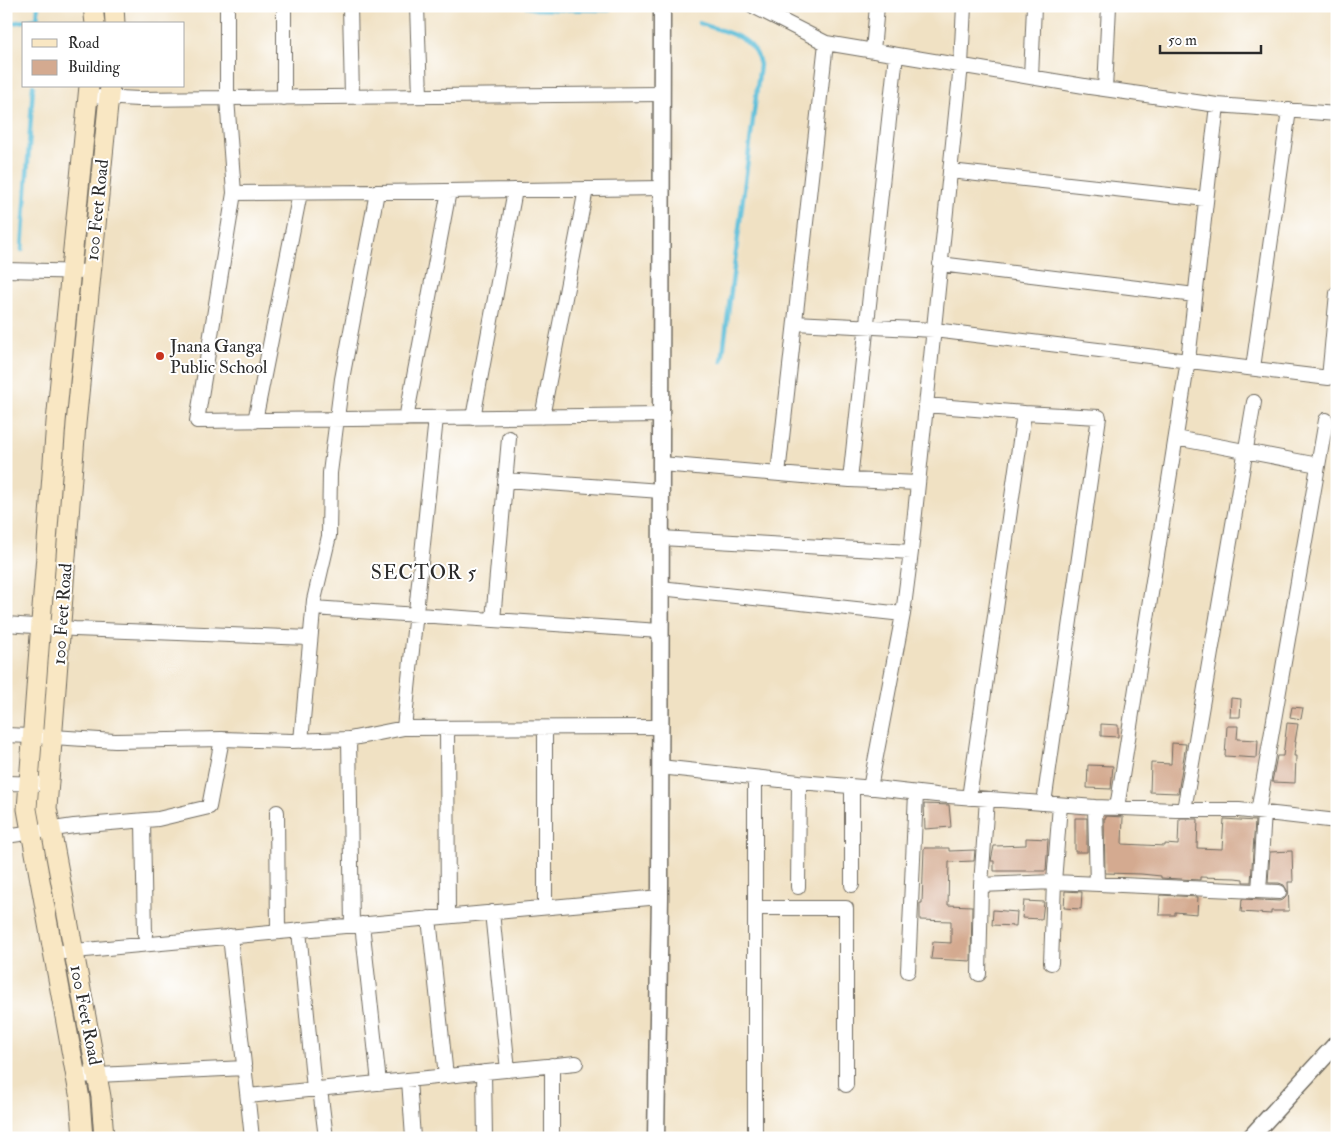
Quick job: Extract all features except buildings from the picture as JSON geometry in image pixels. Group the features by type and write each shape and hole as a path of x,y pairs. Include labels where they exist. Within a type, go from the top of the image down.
{"main road":[{"path":"94,6 95,22"},
{"path":"114,6 115,22"},
{"name":"100 Feet Road","path":"83,1138 80,1099 27,809 56,422 89,91"},
{"name":"100 Feet Road","path":"104,1138 101,1097 48,808 76,424 109,92"}],"street":[{"path":"227,6 227,98 234,193 197,421 661,416"},
{"path":"284,6 284,98"},
{"path":"350,6 352,97"},
{"path":"417,6 420,96"},
{"path":"656,1138 660,897 662,6"},
{"path":"753,6 775,12 826,43 1105,89 1217,105 1337,114"},
{"path":"873,51 877,6"},
{"path":"870,788 902,614 911,552 961,65 964,6"},
{"path":"1031,77 1034,6"},
{"path":"1105,89 1109,6"},
{"path":"778,474 826,43"},
{"path":"850,480 896,55"},
{"path":"89,91 109,92 139,98 662,94"},
{"path":"1117,808 1188,360 1217,105"},
{"path":"1253,368 1288,110"},
{"path":"950,171 1206,199"},
{"path":"234,193 662,188"},
{"path":"542,417 586,189"},
{"path":"473,418 515,190"},
{"path":"406,419 449,191"},
{"path":"301,741 314,600 329,536 330,473 342,379 377,192"},
{"path":"255,421 300,193"},
{"path":"940,264 1195,295"},
{"path":"6,270 91,272"},
{"path":"795,323 934,330 1329,378 1337,293"},
{"path":"1184,810 1254,402"},
{"path":"926,405 1099,417 1044,804"},
{"path":"969,798 1024,413"},
{"path":"404,728 436,418"},
{"path":"1259,892 1261,812 1326,420"},
{"path":"493,620 509,438"},
{"path":"1176,438 1318,465"},
{"path":"661,464 850,480 918,483"},
{"path":"505,480 661,491"},
{"path":"661,538 911,552"},
{"path":"660,588 902,614"},
{"path":"313,608 660,632"},
{"path":"6,624 310,638"},
{"path":"6,735 115,741 222,739 301,741 349,739 404,728 660,727"},
{"path":"447,728 448,916"},
{"path":"545,728 545,907"},
{"path":"6,836 74,826 158,820 208,807 222,739"},
{"path":"349,739 357,925 379,1083"},
{"path":"660,767 755,778 1044,804 1117,808 1239,810 1337,821"},
{"path":"755,778 756,1138"},
{"path":"798,887 799,782"},
{"path":"6,783 49,784"},
{"path":"852,787 852,885"},
{"path":"908,970 916,793"},
{"path":"979,974 982,885 988,799"},
{"path":"1050,962 1060,805"},
{"path":"1095,807 1097,884"},
{"path":"277,812 278,932"},
{"path":"144,822 145,935"},
{"path":"982,885 1054,882 1280,892"},
{"path":"54,952 660,897"},
{"path":"755,908 846,908 846,1084"},
{"path":"492,912 508,1070"},
{"path":"429,918 446,1076"},
{"path":"299,930 317,1089 326,1138"},
{"path":"230,936 252,1138"},
{"path":"1250,1138 1337,1043"},
{"path":"248,1096 576,1063"},
{"path":"552,1065 552,1138"},
{"path":"76,1076 245,1068"},
{"path":"484,1072 485,1138"},
{"path":"410,1080 413,1138"}],"waterway":[{"path":"37,22 38,6"},
{"path":"526,6 536,9 609,10"},
{"path":"6,24 37,19"},
{"path":"699,23 728,32 745,41 752,47 760,65 722,361"},
{"path":"22,250 33,88"}],"place":[{"name":"Jnana Ganga Public School","path":"160,356"}],"district":[{"name":"SECTOR 5","path":"424,572"}]}
